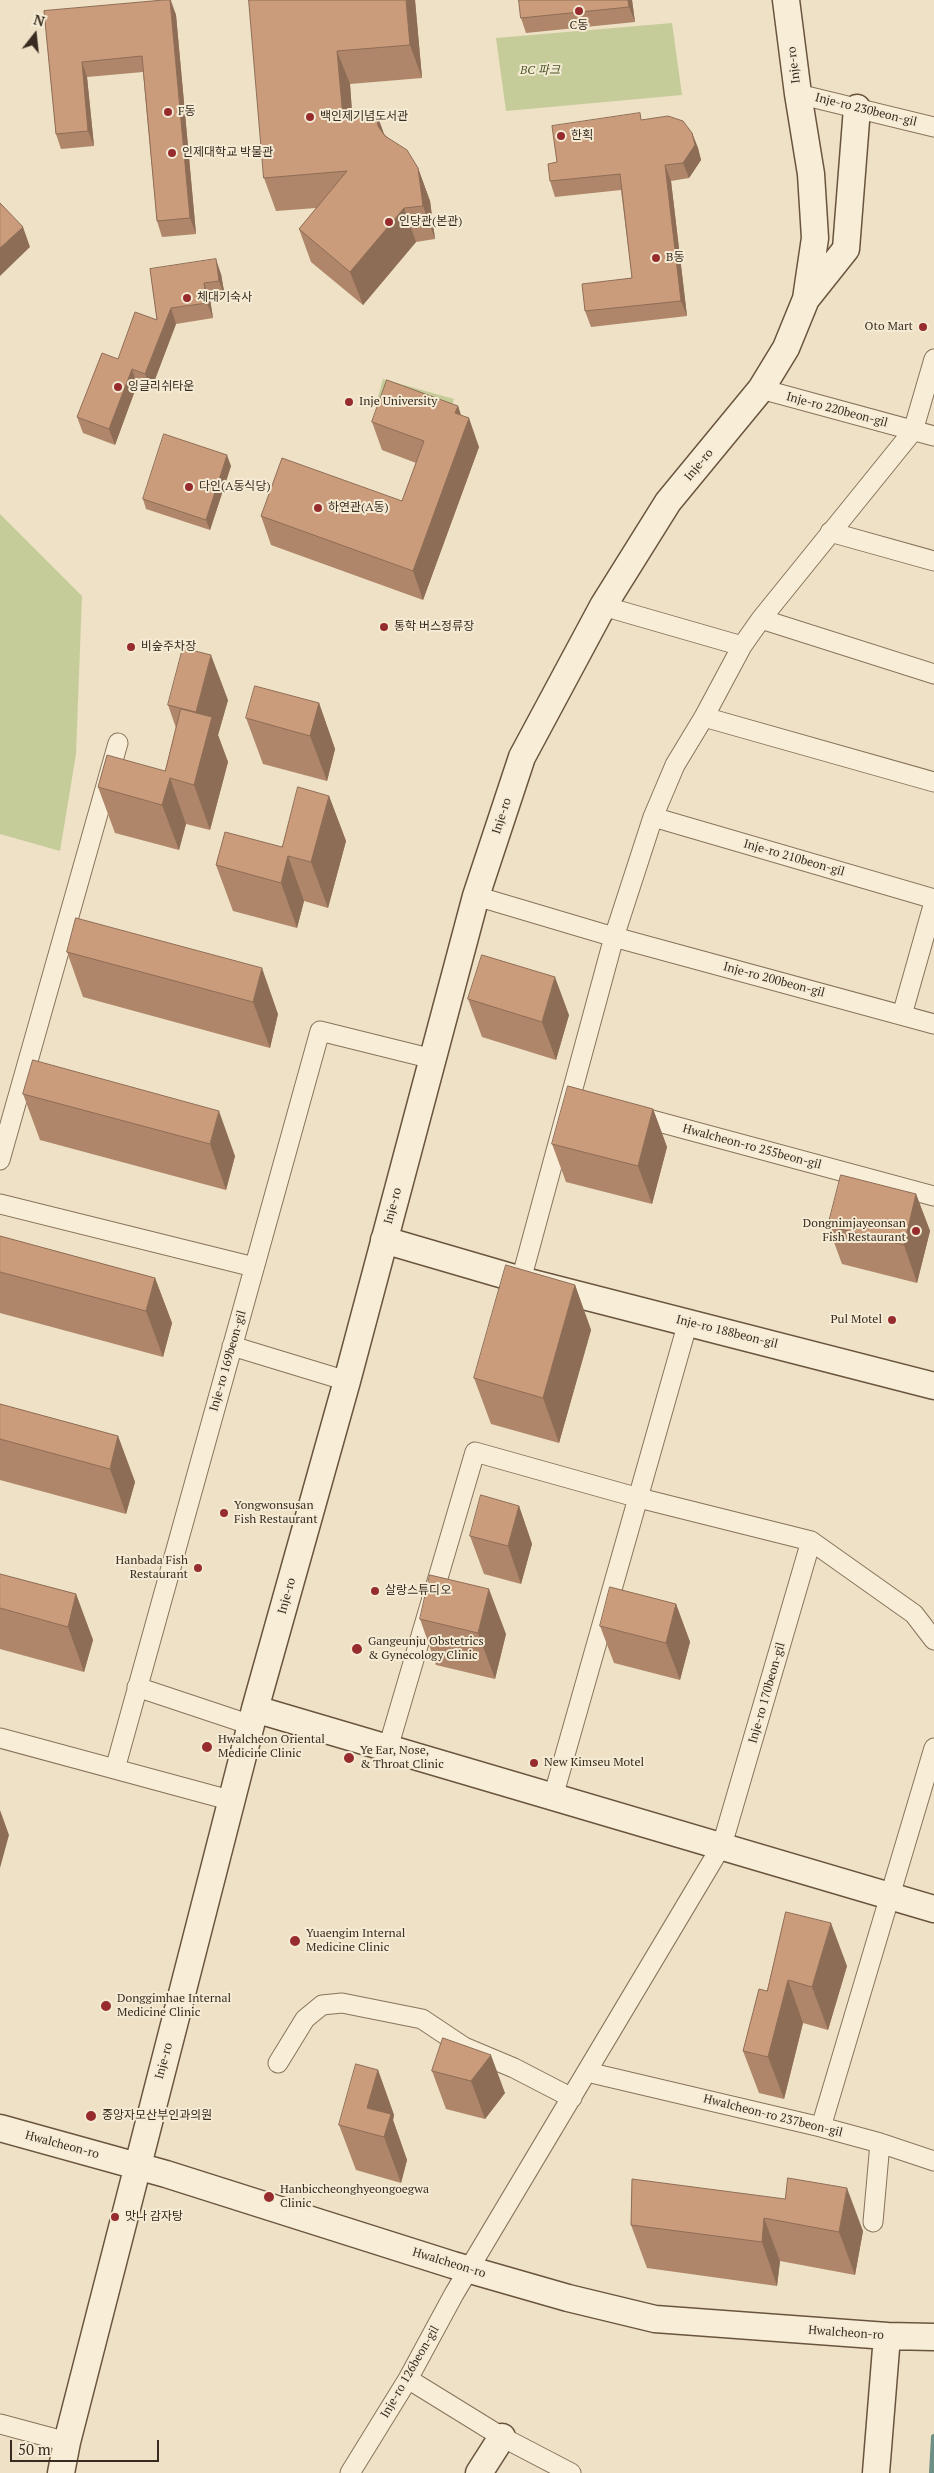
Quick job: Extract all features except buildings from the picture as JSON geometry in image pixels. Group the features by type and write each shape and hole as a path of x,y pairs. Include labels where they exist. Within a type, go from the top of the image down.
{"main road":[{"name":"Inje-ro","path":"61,2473 67,2442 137,2165 253,1717 347,1381 476,896 522,757 603,606 668,502 761,389 786,348 806,299 815,238 811,174 786,0"},
{"path":"806,299 846,249 857,108"},
{"name":"Inje-ro 188beon-gil","path":"384,1240 521,1280 934,1383"},
{"path":"253,1717 388,1748 934,1909"},
{"name":"Hwalcheon-ro","path":"0,2128 137,2165 470,2270 568,2298 655,2319 910,2336"},
{"path":"876,2473 910,2336"},
{"path":"479,2473 502,2437"}],"street":[{"name":"Inje-ro 230beon-gil","path":"798,94 934,127"},
{"path":"521,1280 614,937 653,817 675,765 704,717 742,646 761,619 913,431 934,359"},
{"name":"Inje-ro 220beon-gil","path":"761,389 934,436"},
{"path":"830,532 934,561"},
{"path":"603,606 742,646"},
{"path":"761,619 934,674"},
{"path":"704,717 934,782"},
{"path":"0,1160 118,742"},
{"name":"Inje-ro 210beon-gil","path":"653,817 934,901 902,1015"},
{"name":"Inje-ro 200beon-gil","path":"476,896 614,937 934,1024"},
{"name":"Inje-ro 169beon-gil","path":"115,1769 320,1031 433,1059"},
{"path":"570,1098 589,1104"},
{"name":"Hwalcheon-ro 255beon-gil","path":"618,1111 934,1196"},
{"path":"0,1204 254,1267"},
{"path":"553,1797 688,1322"},
{"path":"232,1346 347,1381"},
{"path":"388,1748 475,1452 638,1498 811,1541 914,1614 934,1640"},
{"name":"Inje-ro 170beon-gil","path":"722,1845 811,1541"},
{"path":"137,1687 253,1717"},
{"path":"0,1738 232,1801"},
{"path":"821,2127 934,1748"},
{"path":"470,2270 722,1845"},
{"path":"278,2063 305,2019 322,2005 342,2003 422,2019 464,2048 514,2068 572,2098"},
{"name":"Hwalcheon-ro 237beon-gil","path":"587,2072 880,2142 934,2161"},
{"path":"873,2222 880,2142"},
{"name":"Inje-ro 126beon-gil","path":"350,2473 408,2379 470,2270"},
{"path":"408,2379 502,2437 571,2473"},
{"path":"0,2424 67,2442"}],"green space":[{"name":"BC 파크","path":"672,23 682,95 506,111 496,38"},
{"path":"383,379 454,399 449,418 378,397"},
{"path":"0,514 82,596 76,754 60,851 0,834"}],"waterway":[{"path":"932,2473 934,2437"}],"place":[{"name":"C동","path":"579,11"},
{"name":"F동","path":"168,112"},
{"name":"백인제기념도서관","path":"310,117"},
{"name":"한획","path":"561,136"},
{"name":"인제대학교 박물관","path":"172,153"},
{"name":"인당관(본관)","path":"389,222"},
{"name":"B동","path":"656,258"},
{"name":"체대기숙사","path":"187,298"},
{"name":"Oto Mart","path":"923,327"},
{"name":"잉글리쉬타운","path":"118,387"},
{"name":"Inje University","path":"349,402"},
{"name":"다인(A동식당)","path":"189,487"},
{"name":"하연관(A동)","path":"318,508"},
{"name":"통학 버스정류장","path":"384,627"},
{"name":"비숲주차장","path":"131,647"},
{"name":"Dongnimjayeonsan Fish Restaurant","path":"916,1231"},
{"name":"Pul Motel","path":"892,1320"},
{"name":"Yongwonsusan Fish Restaurant","path":"224,1513"},
{"name":"Hanbada Fish Restaurant","path":"198,1568"},
{"name":"살랑스튜디오","path":"375,1591"},
{"name":"Gangeunju Obstetrics & Gynecology Clinic","path":"357,1649"},
{"name":"Hwalcheon Oriental Medicine Clinic","path":"207,1747"},
{"name":"Ye Ear, Nose, & Throat Clinic","path":"349,1758"},
{"name":"New Kimseu Motel","path":"534,1763"},
{"name":"Yuaengim Internal Medicine Clinic","path":"295,1941"},
{"name":"Donggimhae Internal Medicine Clinic","path":"106,2006"},
{"name":"중앙자모산부인과의원","path":"91,2116"},
{"name":"Hanbiccheonghyeongoegwa Clinic","path":"269,2197"},
{"name":"맛나 감자탕","path":"115,2217"}]}
